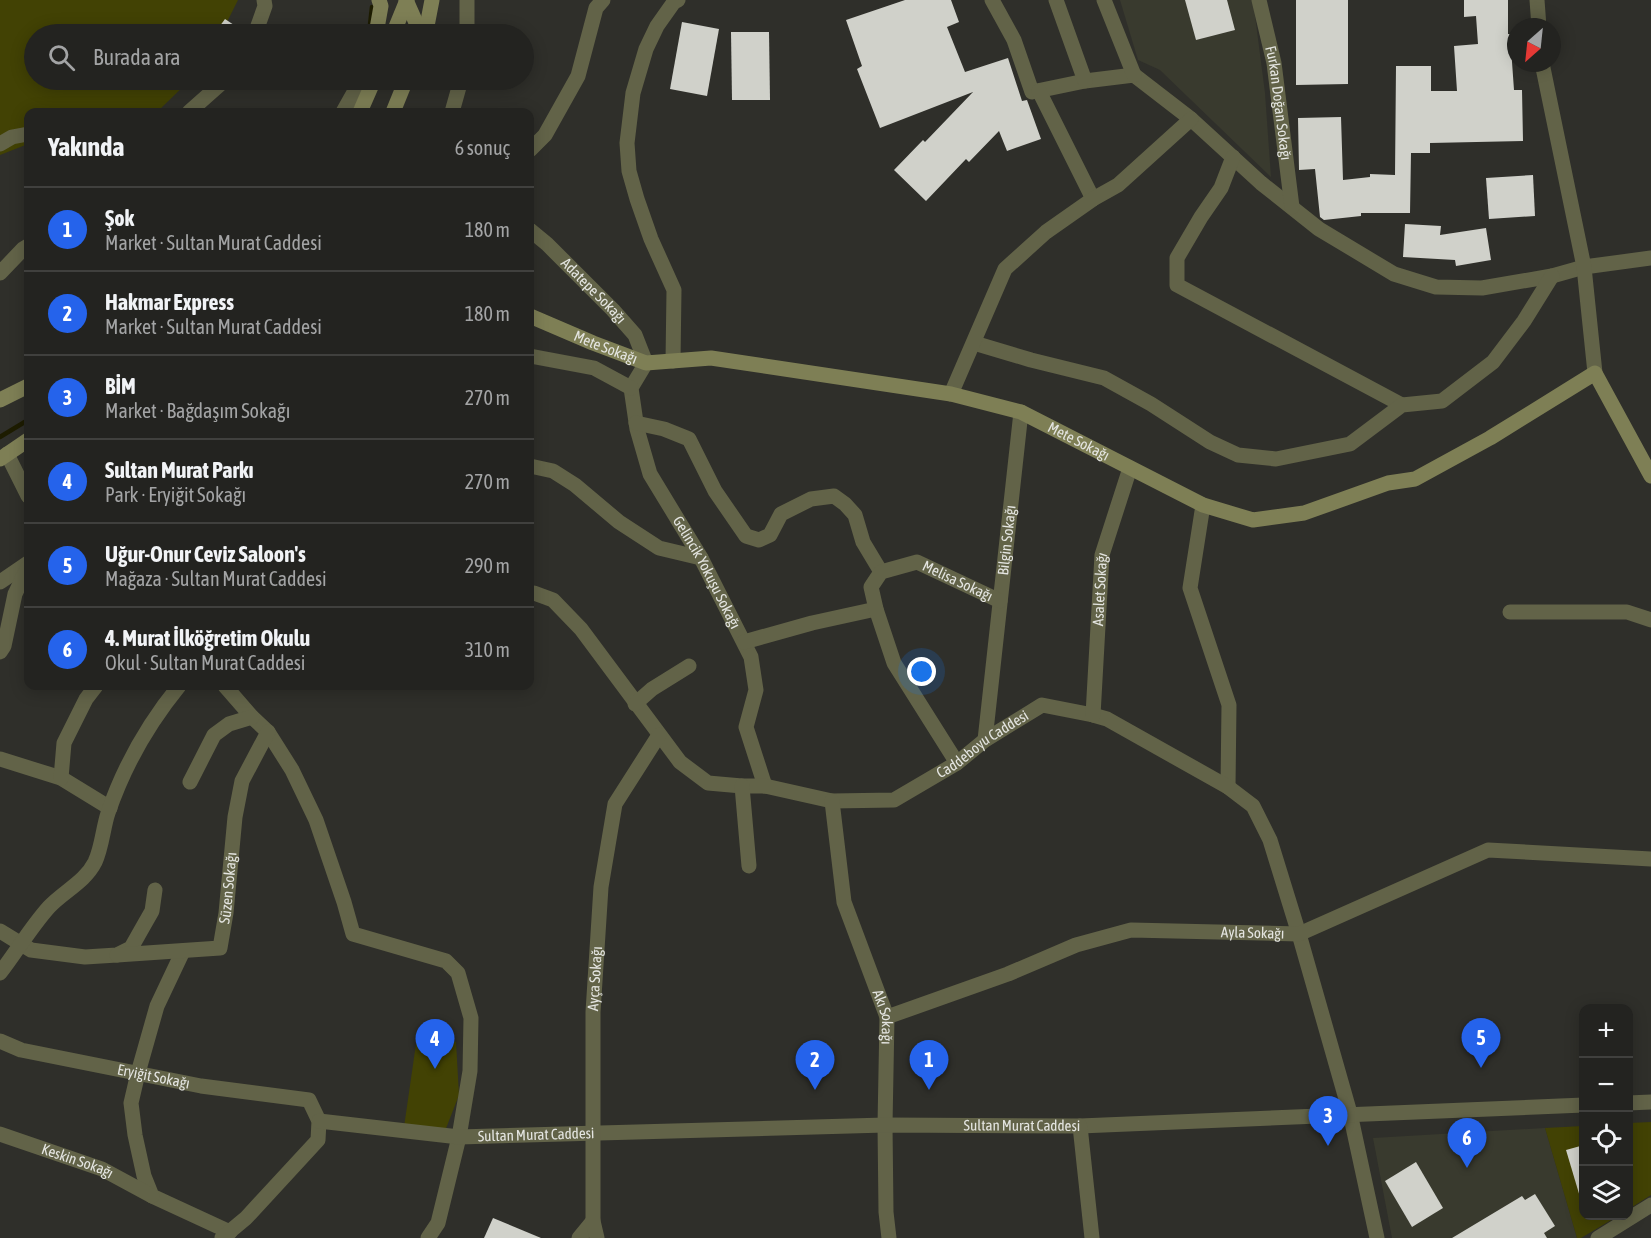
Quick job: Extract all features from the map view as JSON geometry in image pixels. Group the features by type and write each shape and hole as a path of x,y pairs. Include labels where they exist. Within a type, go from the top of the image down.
{"main road":[{"path":"378,24 381,6 379,0"},
{"path":"407,0 418,24"},
{"path":"397,24 407,0"},
{"path":"428,24 432,0"},
{"path":"358,108 361,90"},
{"path":"360,108 369,90"},
{"path":"395,108 402,90"},
{"name":"Mete Sokağı","path":"534,318 646,363 711,358 951,394 1021,412 1203,505 1253,520 1304,513 1388,483 1415,479 1490,438 1595,373"},
{"path":"1595,373 1651,476"},
{"path":"0,400 24,388"},
{"path":"4,456 24,443"}],"street":[{"path":"259,24 265,6 264,0"},
{"path":"466,0 467,24"},
{"path":"534,146 545,135 578,76 596,8 603,0"},
{"path":"673,361 674,290 651,239 628,171 627,143 633,93 646,49 657,26 674,2 678,0"},
{"path":"992,0 1014,40 1036,91 1093,199"},
{"path":"1056,0 1085,81"},
{"path":"1104,0 1134,75 1191,119 1261,183 1319,229 1394,274 1436,287 1482,288 1552,276 1584,267 1651,258"},
{"name":"Furkan Doğan Sokağı","path":"1259,0 1274,63 1292,207"},
{"path":"1537,0 1538,18"},
{"path":"1544,72 1584,267 1595,373"},
{"path":"1036,91 1085,81 1134,75"},
{"path":"194,108 214,90"},
{"path":"345,108 356,90"},
{"path":"453,108 458,90"},
{"path":"951,394 1005,269 1046,231 1118,185 1191,119"},
{"path":"0,144 12,137 24,135"},
{"path":"1233,157 1221,188 1177,258 1178,285 1402,405"},
{"name":"Adatepe Sokağı","path":"534,234 613,310 634,335 646,363"},
{"path":"0,273 24,248"},
{"path":"974,343 1104,378 1151,404 1210,442 1238,454 1276,459 1350,444 1402,405 1442,401 1493,362 1524,321 1552,276"},
{"path":"534,357 594,368 631,388 646,363"},
{"name":"Gelincik Yokuşu Sokağı","path":"631,388 636,423 650,474 701,558 751,657 756,690 746,727 765,786"},
{"name":"Bilgin Sokağı","path":"985,740 1021,412"},
{"path":"636,423 664,429 689,440 715,491 746,536 759,540 770,535 781,514 812,499 834,496 845,504 855,515 862,542 881,572 871,586 894,663 957,763"},
{"path":"4,456 24,489"},
{"path":"534,467 553,471 575,485 620,522 659,548 701,558"},
{"name":"Asalet Sokağı","path":"1093,715 1102,555 1130,468"},
{"path":"1203,505 1190,588 1229,705 1228,787"},
{"name":"Melisa Sokağı","path":"881,572 917,562 1000,601"},
{"path":"0,582 24,567"},
{"path":"0,652 4,646 15,594 24,574"},
{"name":"Caddeboyu Caddesi","path":"534,592 553,600 581,629 680,762 708,783 765,786 832,801 894,800 957,763 985,740 1042,705 1107,719 1228,787 1253,806 1270,840 1299,934 1350,1113 1377,1238"},
{"path":"744,642 812,623 876,609"},
{"path":"1510,612 1627,612 1651,620"},
{"path":"635,704 652,689 689,666"},
{"path":"61,778 64,743 93,690"},
{"path":"0,973 51,905 81,881 95,862 110,808 123,774 144,734 176,690"},
{"path":"228,690 268,732 292,770 316,820 353,934 446,961 458,974 471,1018 470,1071 459,1137 438,1223 428,1238"},
{"path":"190,782 214,735 229,724 252,717"},
{"name":"Süzen Sokağı","path":"0,931 32,950 85,957 220,948 226,913 235,817 242,781 268,732"},
{"name":"Ayça Sokağı","path":"597,1238 593,1221 594,1001 601,887 615,804 659,735"},
{"path":"0,759 61,778 110,808"},
{"path":"742,786 749,866"},
{"name":"Akı Sokağı","path":"832,801 844,902 887,1017 885,1125 886,1212 889,1238"},
{"name":"Ayla Sokağı","path":"887,1017 1008,974 1076,945 1131,930 1299,934 1488,850 1651,859"},
{"path":"117,955 131,948 152,911 155,890"},
{"path":"152,1197 144,1176 131,1103 157,1006 183,951"},
{"name":"Eryiğit Sokağı","path":"0,1041 21,1050 201,1086 309,1100 319,1121"},
{"path":"1633,1103 1651,1102"},
{"name":"Sultan Murat Caddesi","path":"459,1137 885,1125 1080,1126 1579,1105"},
{"path":"226,1235 246,1218 318,1140 319,1121 459,1137"},
{"path":"1080,1126 1092,1238"},
{"name":"Keskin Sokağı","path":"0,1134 102,1169 226,1235"},
{"path":"1598,1238 1651,1205"},
{"path":"579,1238 593,1221"}],"shaded area":[{"path":"0,0 238,0 226,24 24,24 24,90 180,90 161,108 24,108 24,146 0,155"},
{"path":"1120,0 1253,0 1265,93 1271,177 1160,70 1138,60"},
{"path":"418,1030 456,1042 459,1095 445,1131 404,1127"},
{"path":"1651,1122 1651,1195 1633,1206 1633,1166 1633,1123"},
{"path":"1579,1126 1579,1220 1611,1220 1581,1238 1577,1238 1545,1128"},
{"path":"1545,1128 1577,1238 1392,1238 1373,1138"}],"building":[{"path":"905,0 951,0 959,22 947,27 965,72 1008,58 1022,101 1027,100 1041,139 1007,151 999,131 969,162 966,159 926,201 894,170 923,140 925,142 973,92 880,128 857,69 862,66 846,20"},
{"path":"1185,0 1227,0 1235,30 1196,40"},
{"path":"1296,0 1348,0 1348,84 1296,85"},
{"path":"1464,0 1508,0 1507,72 1513,72 1514,90 1522,90 1523,141 1430,143 1430,153 1411,153 1410,213 1361,213 1361,216 1324,220 1320,217 1315,169 1299,170 1298,118 1341,117 1343,180 1370,177 1370,174 1395,175 1396,66 1431,66 1431,91 1457,91 1454,46 1478,44 1476,16 1464,17"},
{"path":"225,19 232,24 221,24"},
{"path":"682,22 719,29 707,96 670,89"},
{"path":"731,32 769,32 770,100 732,100"},
{"path":"1533,175 1535,216 1489,219 1486,178"},
{"path":"1405,224 1441,226 1440,235 1486,228 1491,260 1456,266 1455,260 1403,257"},
{"path":"1579,1146 1579,1194 1566,1150"},
{"path":"1416,1162 1443,1208 1412,1227 1385,1181"},
{"path":"1535,1194 1555,1226 1544,1233 1547,1238 1452,1238 1522,1196 1525,1200"},
{"path":"493,1218 541,1238 484,1238"}],"waterway":[{"path":"370,24 372,7"},
{"path":"0,437 24,422"}],"place":[{"name":"Uğur-Onur Ceviz Saloon's","path":"1481,1068"},
{"name":"Sultan Murat Parkı","path":"435,1069"},
{"name":"Hakmar Express","path":"815,1090"},
{"name":"Şok","path":"929,1090"},
{"name":"BİM","path":"1328,1146"},
{"name":"4. Murat İlköğretim Okulu","path":"1467,1168"}]}
